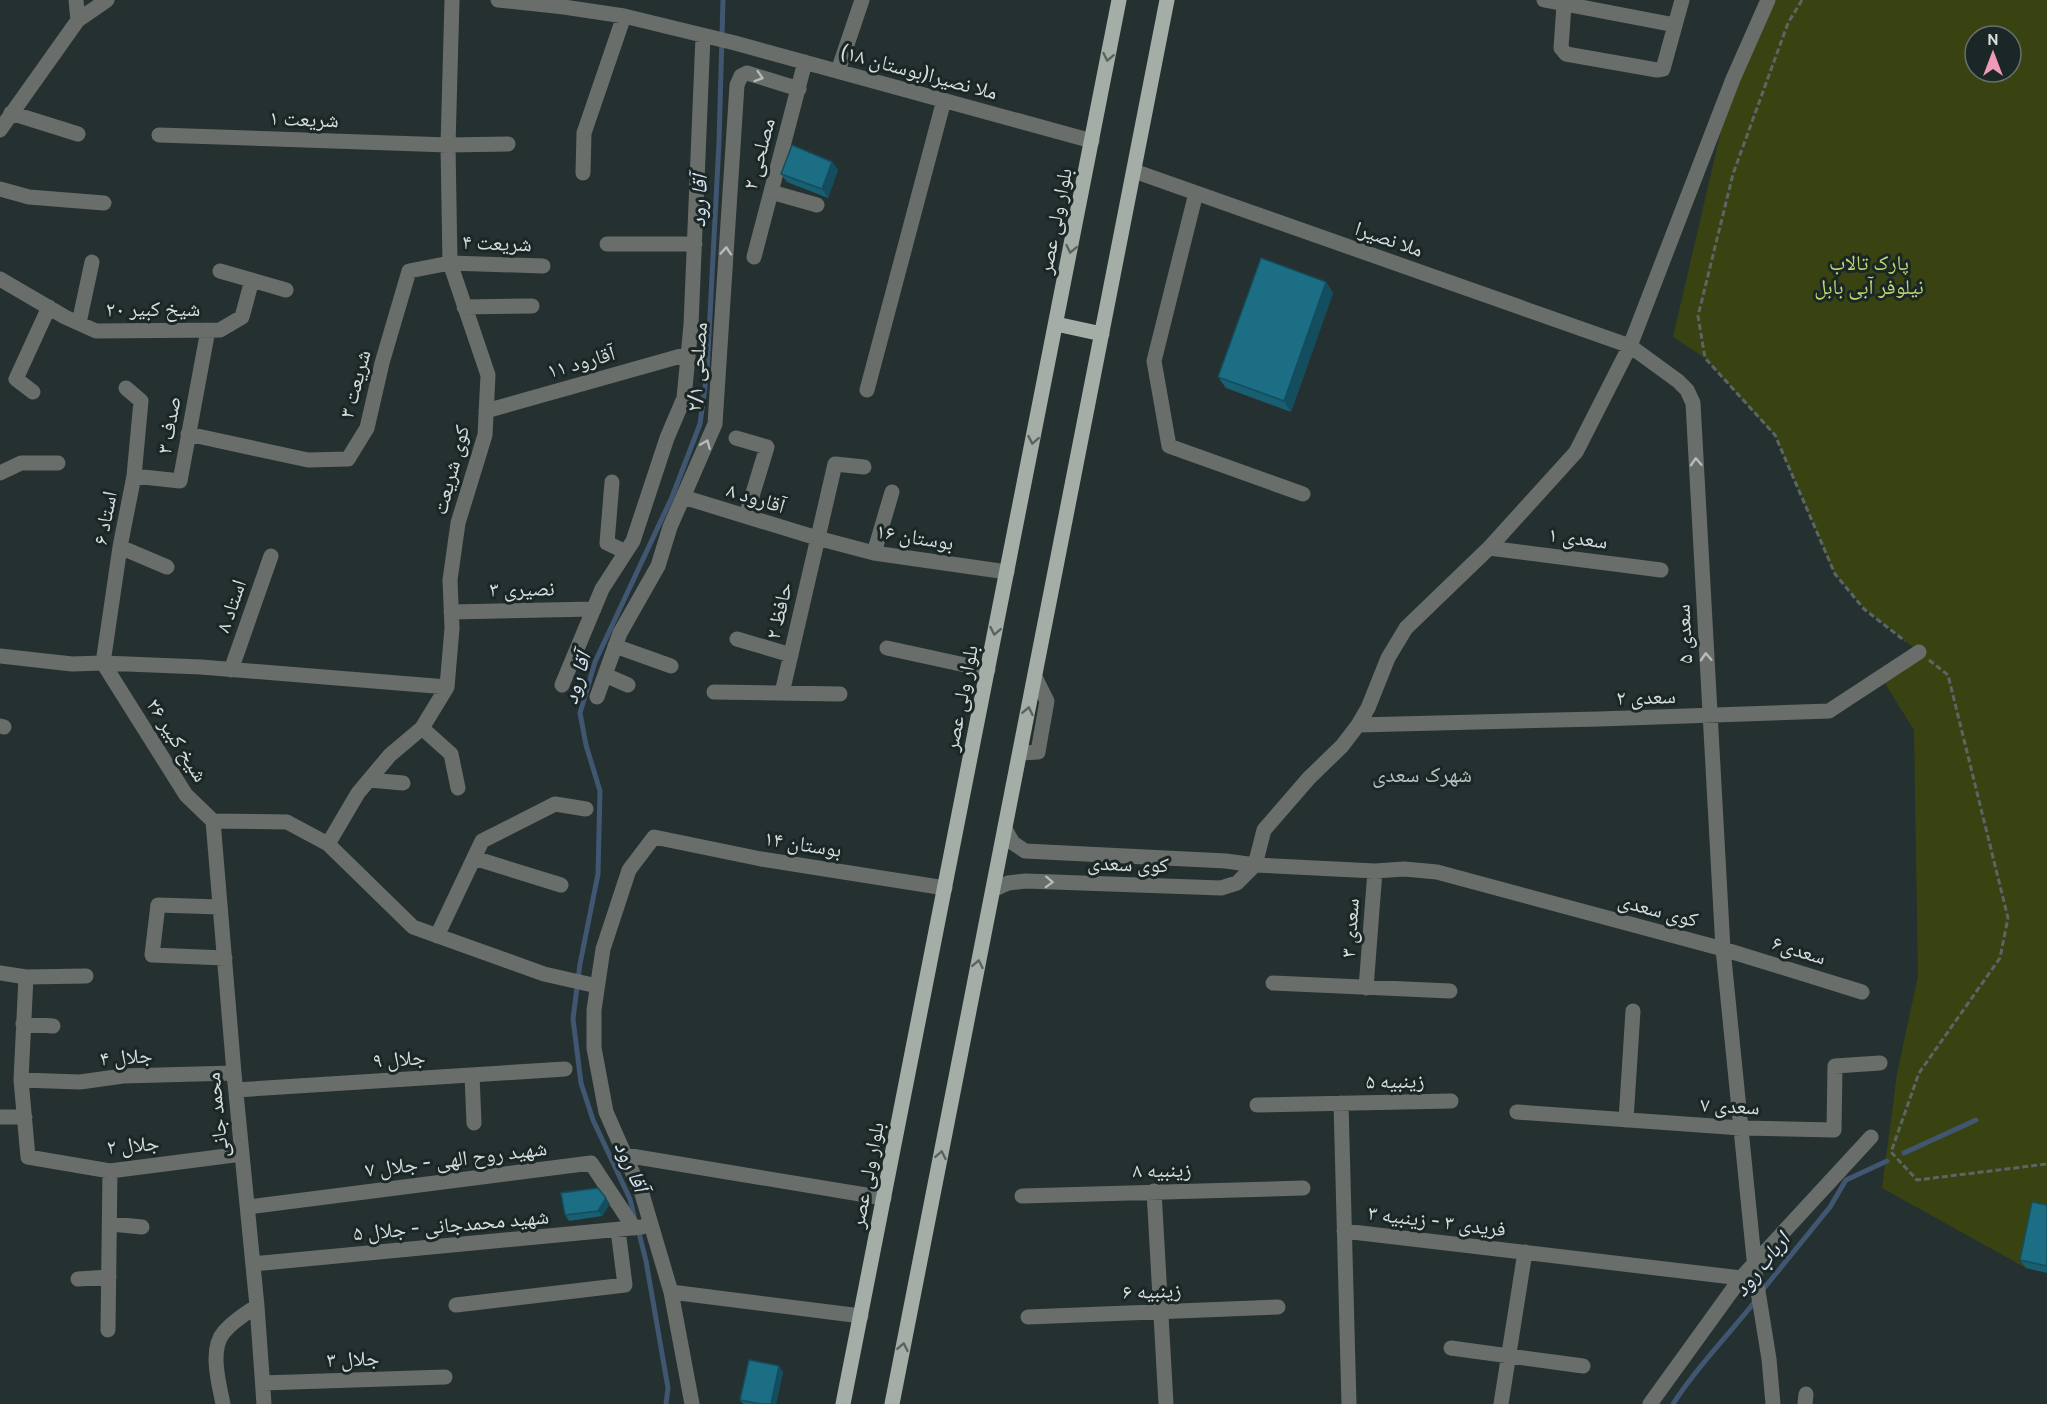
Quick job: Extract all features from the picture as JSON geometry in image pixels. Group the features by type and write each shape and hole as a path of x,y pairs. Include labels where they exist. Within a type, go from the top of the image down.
{"main road":[{"name":"بلوار ولی عصر","path":"843,1404 1119,0"},
{"path":"892,1404 1167,0"},
{"path":"1056,324 1102,334"}],"street":[{"path":"76,0 78,20"},
{"path":"0,130 78,20 107,0"},
{"name":"کوی شریعت","path":"328,844 358,793 390,755 422,728 447,687 452,628 450,580 458,523 485,435 488,375 450,263 448,145 452,0"},
{"path":"498,0 564,3 710,37 684,398 667,438 633,541 602,589 562,685"},
{"path":"838,71 862,0"},
{"path":"1544,0 1675,25"},
{"path":"1564,5 1561,48 1566,54 1647,70 1663,69 1682,0"},
{"path":"1255,865 1264,830 1358,725 1368,708 1388,658 1406,628 1489,548 1576,452 1630,346 1733,80 1768,0"},
{"path":"583,173 584,133 624,16"},
{"name":"ملا نصیرا(بوستان ۱۸)","path":"710,37 1092,141"},
{"name":"مصلحی ۲","path":"754,257 805,62"},
{"name":"مصلحی ۲/۱","path":"597,697 620,633 658,566 670,527 715,424 737,85 741,76 747,73 799,89"},
{"path":"867,390 944,100"},
{"path":"11,113 78,134"},
{"name":"شریعت ۱","path":"159,135 448,145 508,144"},
{"name":"ملا نصیرا","path":"1134,171 1630,346"},
{"path":"0,189 29,197 104,203"},
{"path":"771,192 816,205"},
{"path":"1196,193 1154,361 1169,446 1302,494"},
{"path":"607,244 694,244"},
{"path":"79,323 92,262"},
{"name":"شریعت ۴","path":"450,263 543,266"},
{"name":"شریعت ۳","path":"188,434 308,460 348,459 367,428 382,363 410,271 450,263"},
{"path":"220,271 286,290"},
{"name":"شیخ کبیر ۲۰","path":"0,279 96,331 220,330 242,317 252,280"},
{"path":"464,307 532,306"},
{"path":"33,392 16,379 49,307"},
{"name":"صدف ۳","path":"134,476 180,481 208,330"},
{"name":"سعدی ۵","path":"1630,346 1678,381 1687,390 1693,403 1723,949"},
{"name":"آقارود ۱۱","path":"486,411 688,354"},
{"name":"استاد ۶","path":"103,663 120,547 134,476 141,401 126,388"},
{"path":"736,438 767,447 746,516"},
{"path":"0,474 21,463 58,463"},
{"name":"حافظ ۲","path":"782,693 835,464 864,467"},
{"path":"612,482 607,543 626,552"},
{"path":"874,553 892,492"},
{"name":"آقارود ۸","path":"683,497 817,538"},
{"name":"بوستان ۱۶","path":"817,538 874,553 1007,572"},
{"path":"120,547 167,567"},
{"name":"سعدی ۱","path":"1489,548 1661,570"},
{"name":"استاد ۸","path":"231,670 271,556"},
{"name":"نصیری ۳","path":"451,612 594,609"},
{"path":"737,639 791,655"},
{"path":"615,646 671,666"},
{"path":"887,648 988,670"},
{"name":"سعدی ۲","path":"1358,725 1829,711 1919,652"},
{"path":"0,656 72,664 201,667 447,687"},
{"name":"شیخ کبیر ۲۶","path":"103,663 186,795 213,821"},
{"path":"605,675 628,685"},
{"path":"714,693 840,694"},
{"path":"422,728 451,754 458,788"},
{"path":"369,780 403,783"},
{"path":"437,936 482,842 555,804 586,809"},
{"path":"213,821 286,822 328,844 413,927 544,974 597,986 594,1010 594,1048 606,1112 642,1194 652,1227 671,1292 692,1404"},
{"name":"محمد جانی","path":"213,821 234,1073 258,1306 264,1404"},
{"name":"کوی سعدی","path":"1005,829 1013,843 1025,851 1226,861 1255,865 1437,872 1723,949"},
{"name":"بوستان ۱۴","path":"597,986 603,949 628,870 654,837 761,859 945,888"},
{"path":"474,858 561,885"},
{"name":"کوی سعدی","path":"993,890 1008,883 1026,881 1221,888 1236,883 1255,865"},
{"name":"سعدی ۳","path":"1366,988 1375,871"},
{"path":"220,907 158,905 153,955 225,958"},
{"path":"1723,949 1755,1262"},
{"name":"سعدی۶","path":"1723,949 1862,992"},
{"path":"0,973 26,977 86,976"},
{"path":"0,1117 25,1117 21,1080 26,977"},
{"path":"1274,983 1450,991"},
{"path":"1626,1120 1633,1011"},
{"path":"23,1024 53,1026"},
{"name":"سعدی ۷","path":"1517,1112 1741,1128 1834,1130 1835,1066 1880,1063"},
{"name":"جلال ۹","path":"236,1090 565,1069"},
{"name":"جلال ۴","path":"21,1080 80,1082 123,1076 234,1073"},
{"path":"472,1075 474,1123"},
{"name":"زینبیه ۵","path":"1257,1105 1451,1101"},
{"path":"1341,1103 1349,1404"},
{"name":"جلال ۲","path":"25,1117 28,1157 110,1172 242,1154"},
{"path":"1650,1404 1749,1279 1755,1262 1871,1137"},
{"path":"625,1155 884,1198"},
{"name":"شهید روح الهی - جلال ۷","path":"248,1207 591,1163 634,1228"},
{"path":"108,1330 110,1172"},
{"name":"زینبیه ۸","path":"1022,1196 1303,1188"},
{"path":"1154,1191 1167,1404"},
{"path":"111,1224 142,1227"},
{"name":"شهید محمدجانی - جلال ۵","path":"253,1264 652,1227"},
{"path":"456,1305 625,1285 618,1230"},
{"name":"فریدی ۳ - زینبیه ۳","path":"1344,1231 1749,1279"},
{"path":"1501,1404 1525,1252"},
{"path":"78,1279 109,1277"},
{"path":"1749,1279 1761,1302 1773,1404"},
{"path":"671,1292 861,1316"},
{"path":"223,1404 215,1362 222,1333 239,1318 258,1306"},
{"name":"زینبیه ۶","path":"1028,1317 1278,1307"},
{"path":"1451,1348 1583,1366"},
{"name":"جلال ۳","path":"263,1383 445,1377"}],"path":[{"path":"1802,0 1788,23 1733,174 1698,316 1705,358 1775,435 1835,574 1864,609 1948,675 2008,918 2000,958 1919,1073 1891,1152 1917,1180 2047,1164"}],"green space":[{"name":"پارک تالاب نیلوفر آبی بابل","path":"1768,0 2047,0 2047,1215 2037,1215 2026,1268 1882,1188 1897,1074 1918,976 1914,730 1881,677 1919,652 1864,608 1835,574 1776,437 1705,358 1673,337 1733,79"}],"building":[{"path":"792,145 832,162 822,189 781,174"},
{"path":"1261,258 1326,282 1284,401 1218,377"},
{"path":"598,1188 606,1198 598,1211 565,1215 561,1193"},
{"path":"2032,1202 2047,1205 2047,1266 2020,1260"},
{"path":"749,1360 779,1366 771,1404 740,1400"}],"waterway":[{"name":"آقا رود","path":"635,1220 630,1199 593,1120 581,1083 573,1019 580,964 598,874 600,791 586,745 580,713 595,662 672,497 700,424 707,372 719,142 723,0"},
{"name":"ارباب رود","path":"1904,1153 1976,1120"},
{"name":"ارباب رود","path":"1761,1292 1830,1207 1846,1180 1887,1161"},
{"name":"آقا رود","path":"638,1229 646,1261 668,1388 666,1404"},
{"name":"ارباب رود","path":"1673,1404 1692,1377 1756,1300"}],"district":[{"name":"شهرک سعدی","path":"1422,774"}]}
